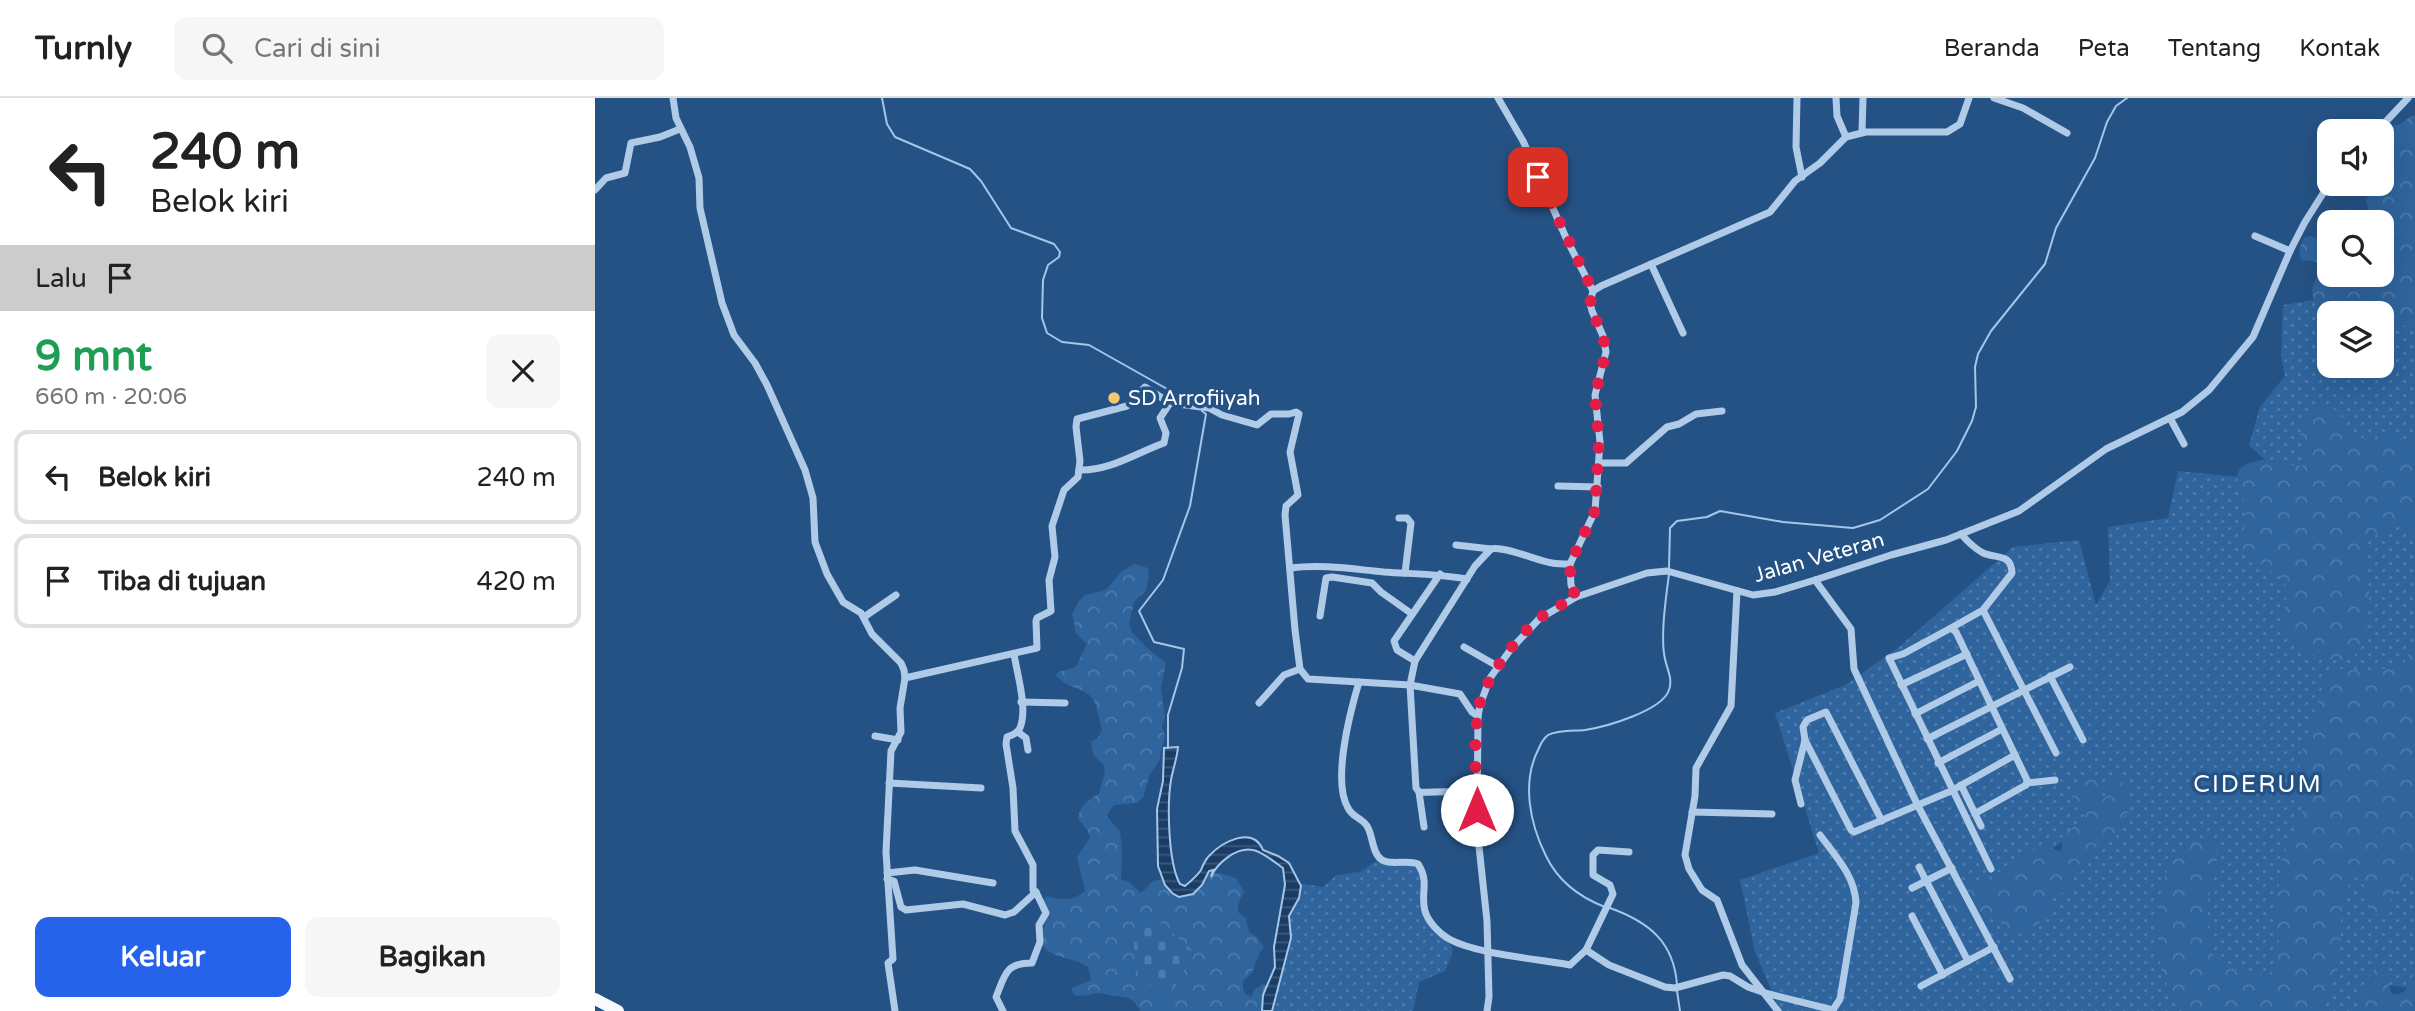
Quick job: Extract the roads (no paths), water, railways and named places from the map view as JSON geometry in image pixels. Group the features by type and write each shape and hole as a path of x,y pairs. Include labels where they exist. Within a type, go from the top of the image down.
{"highway":[{"path":"595,999 618,1011"}],"street":[{"path":"673,98 680,129 690,147 699,178 703,220 722,303 734,335 755,363 767,385 805,470 813,498 815,542 827,574 843,602 865,617 872,634 901,663 905,678 900,708 901,732 891,751 886,852 893,959 888,963 895,1011"},
{"path":"1498,98 1523,141 1593,291 1590,303 1603,336 1606,352 1595,395 1599,442 1595,511 1570,564 1571,585 1576,597"},
{"path":"1797,98 1796,147 1802,177"},
{"path":"1836,98 1837,116 1846,137"},
{"path":"1862,132 1863,98"},
{"path":"1593,291 1770,212 1791,185 1820,163 1846,137 1862,132 1948,132 1961,124 1969,98"},
{"path":"1994,98 2022,108 2067,133"},
{"path":"2389,119 2408,98"},
{"path":"595,190 606,178 625,173 631,143 660,137 680,129"},
{"name":"Jalan Veteran","path":"1487,1011 1489,997 1486,891 1477,828 1478,716 1484,691 1499,667 1511,649 1539,619 1576,597 1647,573 1667,571 1737,591 1762,595 1965,533 2026,507 2106,449 2170,418 2210,390 2257,329 2290,251 2321,196"},
{"path":"2255,236 2290,251"},
{"path":"1651,264 1683,333"},
{"path":"905,678 1037,649 1037,618 1051,611 1049,580 1055,557 1052,526 1063,490 1076,480 1079,470 1077,419 1127,406 1145,387 1170,403 1209,408 1222,415 1257,425 1271,414 1299,414 1290,452 1298,495 1285,509 1300,669 1308,679 1410,685 1460,694 1472,712 1478,716"},
{"path":"1079,470 1101,468 1164,443 1165,431 1160,418 1170,403"},
{"path":"1599,463 1626,463 1667,427 1679,424 1696,414 1722,411"},
{"path":"2170,418 2184,444"},
{"path":"1558,486 1598,487"},
{"path":"1399,518 1407,518 1411,523 1405,573"},
{"path":"1965,533 1975,547 1993,556 2006,558 2012,565 2009,579 1996,591 1983,610 1903,654 1889,657 1951,791 1991,869"},
{"path":"1456,545 1501,548 1553,564 1570,564"},
{"path":"1424,827 1419,792 1415,783 1410,685 1415,660 1467,579 1491,549"},
{"path":"1290,568 1318,565 1440,574 1467,579"},
{"path":"1415,660 1397,650 1394,645 1395,637 1440,574"},
{"path":"1320,616 1326,578 1332,577 1372,583 1412,614"},
{"path":"1815,580 1851,629 1852,665 1918,806 2010,979"},
{"path":"1737,591 1731,706 1699,761 1686,862 1702,890 1717,900 1742,965 1778,1011"},
{"path":"865,617 896,595"},
{"path":"1983,610 2056,752"},
{"path":"1951,628 1956,632 2027,783"},
{"path":"1464,647 1499,667"},
{"path":"1003,1011 996,997 1006,974 1012,966 1021,962 1031,963 1040,942 1038,929 1046,913 1033,890 1033,864 1014,826 1013,788 1005,741 1019,732 1021,727 1021,702 1014,654"},
{"path":"1901,685 1966,654"},
{"path":"1927,739 2070,667"},
{"path":"1259,703 1284,675 1300,669"},
{"path":"2050,676 2083,740"},
{"path":"1915,714 1979,681"},
{"path":"1359,682 1350,713 1342,794 1353,816 1368,827 1379,858 1384,862 1418,864 1425,878 1425,911 1438,930 1451,941 1487,951 1570,965 1586,950 1613,894 1610,885 1594,875 1593,855 1598,850 1629,852"},
{"path":"1021,702 1065,703"},
{"path":"1882,821 1829,714 1824,712 1807,720 1803,727 1805,740 1851,830 1857,832 1951,791 2015,755"},
{"path":"1938,763 2002,729"},
{"path":"1019,732 1028,741 1028,750"},
{"path":"874,736 898,740"},
{"path":"1801,804 1795,780 1805,740"},
{"path":"1976,813 2027,783 2055,779"},
{"path":"889,783 981,788"},
{"path":"1961,785 1981,826"},
{"path":"1419,792 1476,792"},
{"path":"1692,812 1772,814"},
{"path":"1586,950 1609,965 1665,987 1675,988 1723,975 1765,993 1833,1010 1840,999 1856,892 1852,880 1821,835"},
{"path":"1919,867 1968,961"},
{"path":"1912,888 1952,868"},
{"path":"887,876 924,871 993,883"},
{"path":"887,876 894,881 901,907 906,910 963,904 1005,915 1014,912 1036,892"},
{"path":"1912,916 1943,975"},
{"path":"1921,986 1994,947"}],"waterway":[{"path":"882,98 887,124 895,137 970,169 981,181 1011,228 1054,244 1060,252 1059,257 1048,265 1043,280 1042,318 1047,333 1062,342 1089,345 1192,403"},
{"path":"1669,568 1670,528 1677,521 1707,517 1720,511 1783,522 1853,528 1880,520 1928,489 1957,451 1972,421 1976,407 1975,367 1978,354 1991,331 2045,264 2056,228 2095,158 2107,122 2116,106 2127,98"},
{"path":"1168,748 1168,715 1182,668 1184,649 1154,642 1139,611 1163,580 1190,506 1206,414 1202,411"},
{"path":"1605,907 1570,887 1551,865 1540,844 1532,817 1530,775 1533,761 1548,735 1619,722 1645,711 1664,698 1670,682 1663,640 1669,574"},
{"path":"1610,908 1648,927 1665,945 1675,970 1677,985"},
{"path":"1677,991 1680,1011"}],"place":[{"name":"SD Arrofiiyah","path":"1114,398"}],"district":[{"name":"CIDERUM","path":"2258,784"}]}
